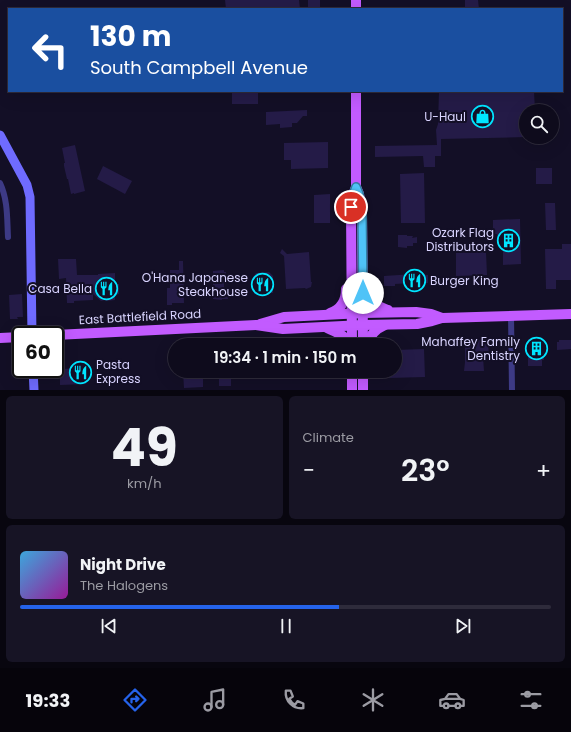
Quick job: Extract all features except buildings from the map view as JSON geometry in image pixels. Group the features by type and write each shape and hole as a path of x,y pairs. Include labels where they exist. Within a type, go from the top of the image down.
{"main road":[{"path":"351,338 351,207 356,187 356,92"},
{"path":"356,187 359,194 362,212 363,338"},
{"path":"325,315 338,310 345,301 347,261 351,243"},
{"path":"363,293 366,299 374,304 394,312"},
{"path":"256,325 284,317 351,313 416,312 431,314 442,318"},
{"path":"256,325 283,329 352,325 417,324 442,318 571,314"},
{"path":"369,338 379,327 385,324"},
{"name":"East Battlefield Road","path":"64,334 256,325"},
{"path":"325,327 345,338"},
{"path":"0,338 12,337"},
{"path":"352,378 352,390"}],"street":[{"path":"1,141 27,184 30,197 32,326"},
{"path":"0,183 7,208 8,237"},
{"path":"511,315 512,390"},
{"path":"33,378 34,390"}],"place":[{"name":"U-Haul","path":"482,117"},
{"name":"Ozark Flag Distributors","path":"509,240"},
{"name":"Burger King","path":"414,281"},
{"name":"O'Hana Japanese Steakhouse","path":"263,285"},
{"name":"Casa Bella","path":"107,289"},
{"name":"Mahaffey Family Dentistry","path":"536,349"},
{"name":"Pasta Express","path":"81,372"}],"route":[{"path":"351,207 356,187 359,194 362,212 363,293"}]}
